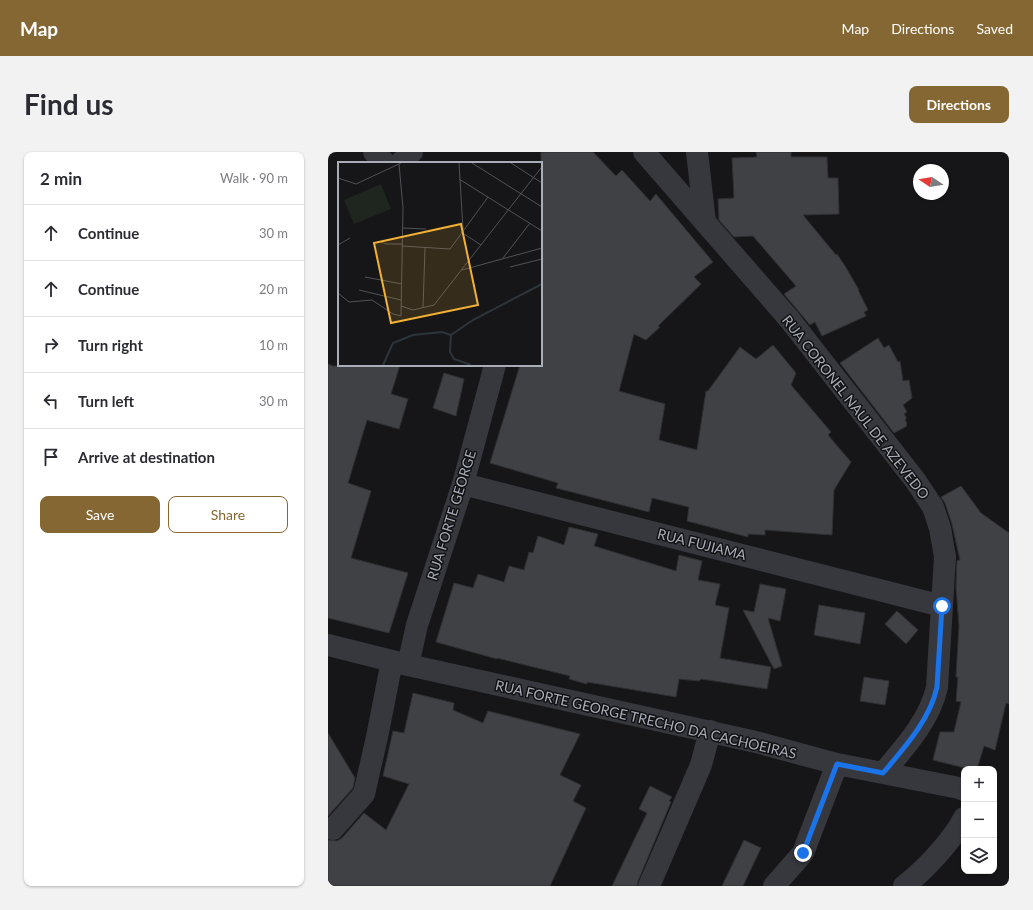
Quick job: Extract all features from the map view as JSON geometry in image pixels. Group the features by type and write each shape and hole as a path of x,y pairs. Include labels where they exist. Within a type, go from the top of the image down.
{"street":[{"path":"374,152 384,162"},
{"path":"401,162 412,152"},
{"name":"RUA CORONEL NAUL DE AZEVEDO","path":"644,152 790,320 905,467 933,507 940,528 945,557 937,687 929,710 912,736 883,773"},
{"path":"697,152 704,222"},
{"name":"RUA FORTE GEORGE","path":"333,829 364,794 400,663 417,625 463,484 496,366"},
{"name":"RUA FUJIAMA","path":"463,484 942,606"},
{"name":"RUA FORTE GEORGE TRECHO DA CACHOEIRAS","path":"328,645 400,663 756,742 837,764 961,789"},
{"path":"649,886 701,764 710,732"},
{"path":"774,886 803,853 837,764"},
{"path":"904,886 936,855 961,824"}],"building":[{"path":"541,152 593,152 616,176 622,170 650,201 656,194 713,262 694,277 701,284 658,326 660,327 646,340 634,334 619,391 665,404 659,440 697,450 706,391 708,391 740,347 756,359 773,345 796,373 791,385 831,432 828,435 851,462 834,490 832,535 765,530 765,535 748,534 748,537 687,521 689,507 652,498 649,512 556,488 558,483 490,463 520,366 542,366"},
{"path":"756,152 791,152 791,157 827,157 828,178 838,178 839,214 803,215 836,255 837,254 845,266 859,290 868,310 864,312 866,316 822,336 815,322 810,325 784,294 796,286 753,236 734,237 719,220 718,199 734,198 732,158 757,157"},
{"path":"878,338 884,348 889,345 898,362 900,361 903,381 909,380 912,398 903,405 907,412 904,414 906,417 905,420 907,426 894,433 840,363"},
{"path":"328,364 333,366 400,366 391,394 408,399 399,429 367,420 348,483 371,491 351,558 408,573 389,633 328,618"},
{"path":"444,373 464,379 456,416 433,408"},
{"path":"961,486 981,513 1009,533 1009,704 1006,703 995,750 984,746 978,766 961,767 933,760 940,732 954,732 961,702 956,701 959,626 956,587 957,561 960,560 952,524 945,503 941,497"},
{"path":"569,527 598,534 594,546 676,571 679,555 702,561 698,580 720,584 715,605 729,608 720,658 771,667 767,689 701,679 699,681 679,679 676,697 587,682 587,684 569,679 570,676 497,659 436,642 454,583 473,588 478,574 504,582 509,566 524,570 529,552 533,553 538,536 564,545"},
{"path":"760,584 786,589 780,621 768,618 782,666 774,669 743,610 754,612"},
{"path":"819,605 865,613 860,644 814,635"},
{"path":"897,611 918,630 906,644 885,624"},
{"path":"864,677 889,681 885,705 860,701"},
{"path":"413,693 454,703 453,710 483,723 488,711 580,734 560,775 581,785 573,801 586,808 550,886 328,886 328,840 337,841 342,838 364,813 386,830 409,784 383,776 393,731 404,733"},
{"path":"328,733 355,778 353,788 328,816"},
{"path":"650,786 672,797 669,801 671,802 637,886 612,886 647,813 639,809"},
{"path":"744,840 761,848 743,886 722,886"}],"route":[{"path":"803,853 837,764 883,773 898,756 929,710 937,687 942,606"}]}
